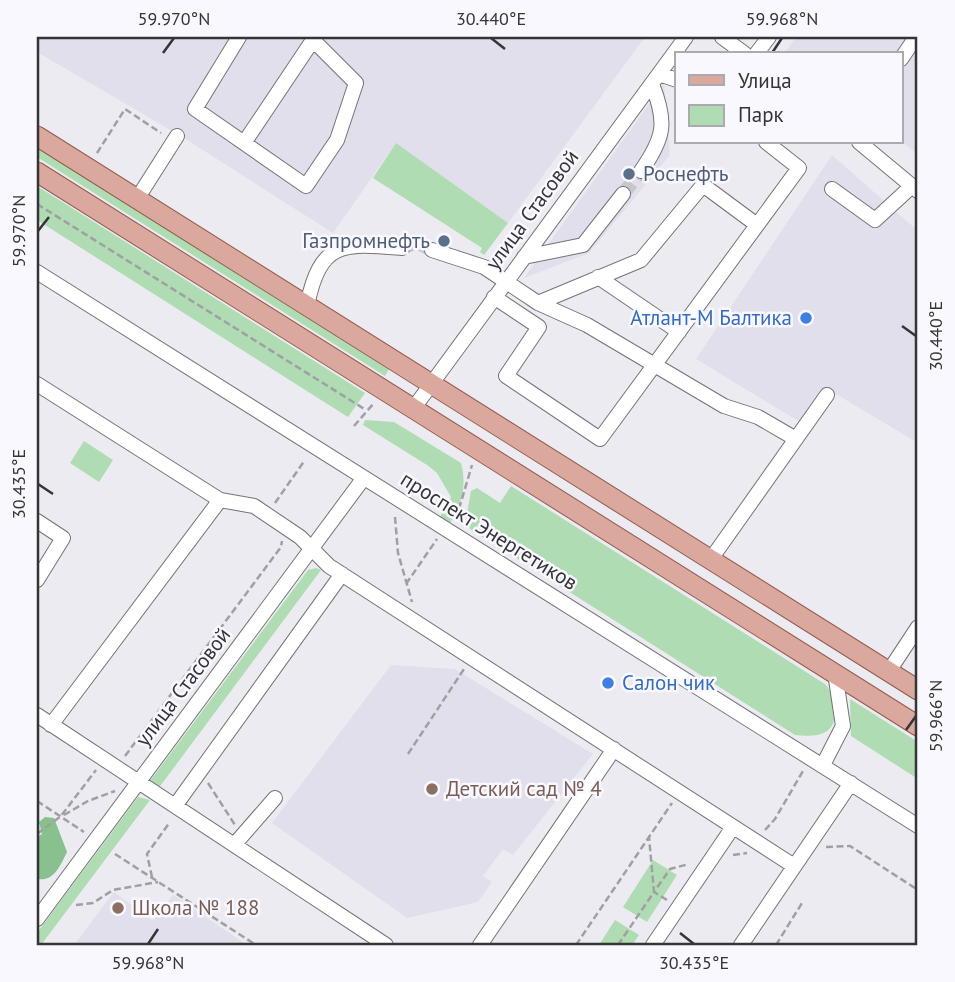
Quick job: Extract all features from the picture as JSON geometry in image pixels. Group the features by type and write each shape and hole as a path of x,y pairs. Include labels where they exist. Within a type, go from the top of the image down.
{"main road":[{"path":"37,136 918,690"},
{"path":"37,172 918,726"}],"street":[{"path":"239,37 195,109 244,143 306,186 337,140 356,83 313,40 244,143"},
{"name":"улица Стасовой","path":"676,52 687,37"},
{"path":"722,37 742,52"},
{"path":"758,52 769,37"},
{"path":"902,58 916,37"},
{"name":"улица Стасовой","path":"413,409 675,53"},
{"path":"641,171 658,147 663,111 655,79 675,80"},
{"path":"137,199 176,139"},
{"path":"494,297 538,327 506,376 600,439 799,168 769,144"},
{"path":"832,189 875,220 915,189 861,144"},
{"path":"538,303 641,260 703,185 757,225"},
{"path":"524,257 583,245 622,194"},
{"path":"307,306 315,273 337,249 354,244 402,248"},
{"path":"432,250 465,259 538,303 587,325 724,406 758,417 796,439"},
{"name":"проспект Энергетиков","path":"37,272 918,826"},
{"path":"598,277 679,332"},
{"path":"37,384 220,500 254,506 267,514 342,574 794,866"},
{"path":"711,559 827,395"},
{"name":"улица Стасовой","path":"37,919 42,902 96,839 313,550 363,479"},
{"path":"51,725 220,500"},
{"path":"37,521 63,538 37,580"},
{"path":"177,808 200,771 342,574"},
{"path":"888,671 918,627"},
{"path":"823,765 843,740 844,715 835,673"},
{"path":"37,715 111,763 136,784 238,841 386,945"},
{"path":"480,945 614,749"},
{"path":"741,945 851,783"},
{"path":"238,841 275,798"},
{"path":"653,945 733,827"}],"path":[{"path":"95,155 125,109 176,139"},
{"path":"37,204 366,410"},
{"path":"354,426 374,403"},
{"path":"267,514 305,460"},
{"path":"455,522 472,465"},
{"path":"396,517 398,553 420,625"},
{"path":"61,816 111,763 281,547 284,526"},
{"path":"406,584 435,541"},
{"path":"408,754 471,658"},
{"path":"200,771 238,841"},
{"path":"618,945 670,869 761,845 803,771"},
{"path":"37,834 61,816 105,793 136,784"},
{"path":"576,945 680,791"},
{"path":"37,801 96,839"},
{"path":"152,877 147,854 177,808"},
{"path":"649,836 654,892"},
{"path":"806,848 850,846 918,890"},
{"path":"115,854 256,945"},
{"path":"76,905 93,903 113,890 160,882"},
{"path":"776,945 802,903"}],"shaded area":[{"path":"37,37 645,37 508,223 396,143 333,233 184,138 37,52"},
{"path":"796,37 918,37 918,155 902,142 902,52 786,52"},
{"path":"664,83 670,155 589,253 524,278"},
{"path":"832,155 918,231 918,443 836,394 810,428 696,359"},
{"name":"Детский сад № 4","path":"391,665 455,669 593,754 513,855 503,849 483,876 492,882 478,902 407,918 272,823"},
{"name":"Школа № 188","path":"114,892 153,921 173,895 247,945 74,945"}],"green space":[{"path":"396,143 508,223 484,255 480,252 482,248 373,178"},
{"path":"37,147 389,369 385,376 37,157"},
{"path":"37,186 365,393 348,417 37,220"},
{"path":"365,420 394,422 461,463 464,479 462,494 450,523 440,517 451,497 437,473 363,425"},
{"path":"84,441 113,460 99,482 70,463"},
{"path":"511,486 825,684 834,704 834,722 831,727 826,732 813,736 795,735 470,529 466,519 471,491 477,488 500,503"},
{"path":"308,570 321,570 158,789 150,781"},
{"path":"850,699 918,742 918,779 851,736"},
{"path":"138,797 150,800 41,945 37,945 37,933"},
{"path":"45,817 54,818 67,852 52,875 37,879 37,837 42,834 39,822"},
{"path":"653,860 677,875 647,922 623,907"},
{"path":"615,920 639,935 632,945 599,945"}],"tunnel":[{"path":"623,194 641,171"},
{"path":"402,248 417,242 432,250"}],"place":[{"name":"Роснефть","path":"629,174"},
{"name":"Газпромнефть","path":"444,241"},
{"name":"Атлант-М Балтика","path":"806,318"},
{"name":"Салон чик","path":"608,683"},
{"name":"Детский сад № 4","path":"432,789"},
{"name":"Школа № 188","path":"118,908"}]}
